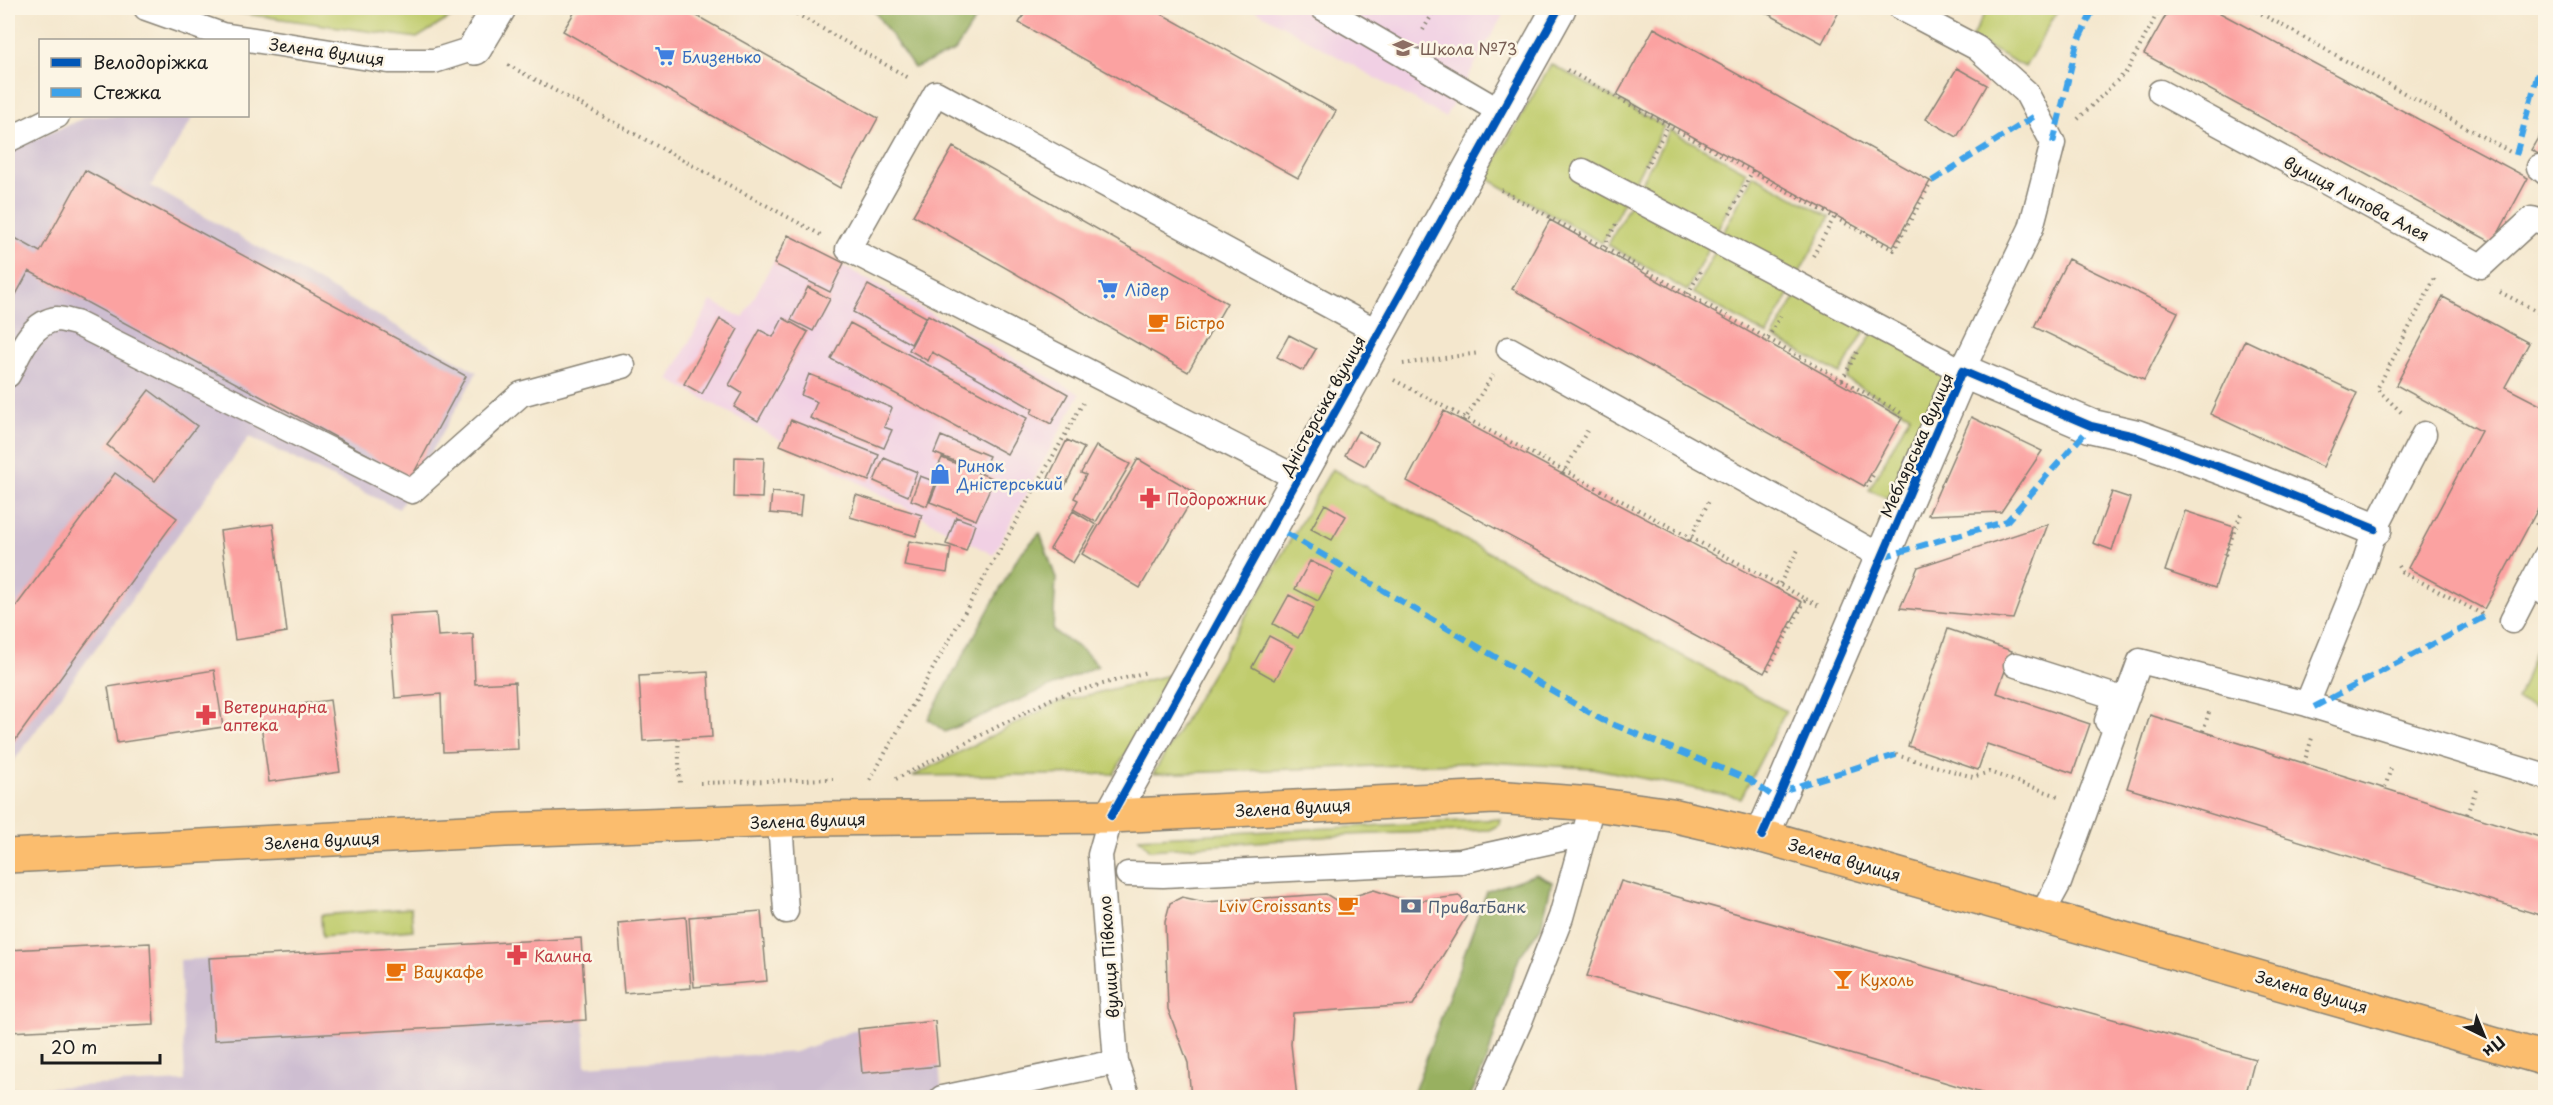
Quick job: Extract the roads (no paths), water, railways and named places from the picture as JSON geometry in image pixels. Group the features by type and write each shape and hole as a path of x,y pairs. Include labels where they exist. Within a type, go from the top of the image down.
{"main road":[{"name":"Зелена вулиця","path":"8,856 505,830 780,821 1111,816 1495,797 1589,819 1672,815 1762,836 2546,1059"}],"street":[{"path":"475,48 499,8"},
{"name":"Дністерська вулиця","path":"1111,816 1559,8"},
{"name":"Меблярська вулиця","path":"1762,836 1962,371 2091,426 2135,436 2252,478 2375,529"}],"lane":[{"name":"Зелена вулиця","path":"146,8 217,38"},
{"path":"1323,8 1501,112"},
{"path":"1583,171 1962,371 2031,228 2053,143 2026,92 1986,55 1901,8"},
{"name":"Зелена вулиця","path":"249,42 388,61 434,61 475,48"},
{"name":"вулиця Липова Алея","path":"2160,92 2481,266 2541,215"},
{"path":"1297,478 848,249 936,93 1378,332"},
{"path":"8,140 55,117"},
{"path":"8,375 28,338 41,324 58,319 76,323 412,491 521,394 623,366"},
{"path":"1509,349 1882,556"},
{"path":"2307,704 2363,567 2375,529 2424,434"},
{"path":"2512,621 2538,590 2546,556"},
{"path":"2042,914 2060,883 2140,661 2307,704 2546,777"},
{"path":"2016,665 2116,697 2078,802 2042,914"},
{"name":"вулиця Півколо","path":"1111,816 1100,855 1116,1062 1128,1098"},
{"path":"1128,874 1163,875 1461,861 1589,819"},
{"path":"1486,1098 1520,1021 1561,917 1589,819"},
{"path":"780,821 786,911"},
{"path":"942,1098 1116,1062"}],"place":[{"name":"Школа №73","path":"1403,48"},
{"name":"Близенько","path":"665,56"},
{"name":"Лідер","path":"1108,289"},
{"name":"Бістро","path":"1158,322"},
{"name":"Ринок Дністерський","path":"940,474"},
{"name":"Подорожник","path":"1150,498"},
{"name":"Ветеринарна аптека","path":"206,715"},
{"name":"Lviv Croissants","path":"1348,905"},
{"name":"ПриватБанк","path":"1411,906"},
{"name":"Калина","path":"517,955"},
{"name":"Ваукафе","path":"396,971"},
{"name":"Кухоль","path":"1843,979"}]}
